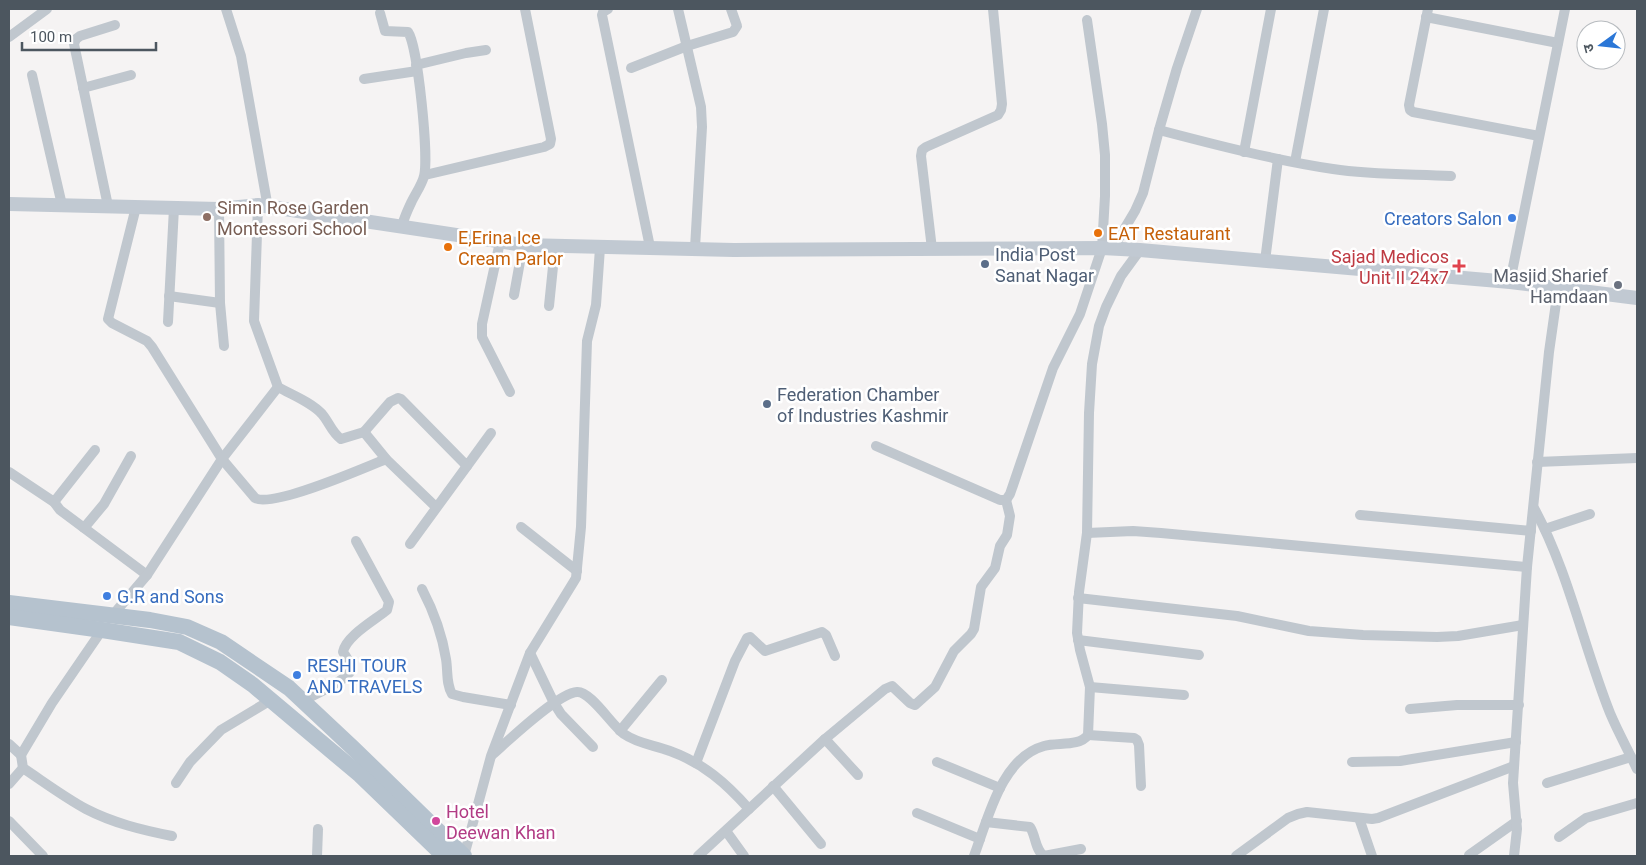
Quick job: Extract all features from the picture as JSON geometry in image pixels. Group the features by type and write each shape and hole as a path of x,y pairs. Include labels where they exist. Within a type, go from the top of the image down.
{"main road":[{"path":"9,204 219,209 263,206 500,242 555,247 650,247 734,250 1107,248 1510,282 1637,298"},
{"path":"9,602 150,620 187,628 221,642 289,688 464,856"},
{"path":"9,617 179,642 220,662 254,685 360,775 444,856"}],"street":[{"path":"9,37 47,9"},
{"path":"226,9 241,56 263,206 254,321 278,387 316,408 341,439 364,432 390,402 398,398 401,399 466,466"},
{"path":"425,175 550,144 551,139 525,9"},
{"path":"608,9 602,15 650,247"},
{"path":"678,9 701,108 702,126 695,248"},
{"path":"631,68 736,29 731,9"},
{"path":"932,248 921,156 922,150 998,115 1001,110 993,9"},
{"path":"698,856 825,739 888,687 892,686 910,703 915,705 935,687 954,651 974,629 981,587 995,568 1000,546 1008,534 1010,516 1006,500 1010,494 1053,368 1080,314 1107,248 1135,211 1143,193 1177,68 1197,9"},
{"path":"1244,152 1271,9"},
{"path":"1295,162 1324,9"},
{"path":"1510,282 1565,9"},
{"path":"380,13 385,32 408,32 410,35 417,68 426,148 425,175 401,228"},
{"path":"1539,136 1412,112 1410,110 1409,105 1427,13 1558,42"},
{"path":"1087,20 1102,124 1107,248"},
{"path":"108,206 75,53 75,41 80,36 115,25"},
{"path":"364,79 417,68 466,53 486,50"},
{"path":"32,75 62,206"},
{"path":"84,88 131,75"},
{"path":"1159,130 1244,152 1334,170 1451,176"},
{"path":"1265,261 1278,159"},
{"path":"136,207 108,319 147,342 152,347 222,459 250,492 259,500 274,499 334,480 386,459"},
{"path":"168,322 174,208"},
{"path":"219,209 220,303 224,346"},
{"path":"500,242 482,324 482,337 510,392"},
{"path":"514,295 523,245"},
{"path":"549,306 555,247"},
{"path":"464,856 491,756 530,653 576,578 581,527 586,350 596,305 600,248"},
{"path":"1088,735 1090,687 1078,640 1078,598 1087,533 1090,413 1095,344 1113,291 1140,250"},
{"path":"1514,856 1517,821 1513,795 1514,766 1527,567 1537,462 1558,289"},
{"path":"169,296 220,303"},
{"path":"112,616 147,575 222,459 278,387"},
{"path":"364,432 386,459 436,507"},
{"path":"410,544 491,433"},
{"path":"876,446 1000,500 1006,500"},
{"path":"54,502 95,450"},
{"path":"84,528 104,504 131,456"},
{"path":"1537,462 1637,458"},
{"path":"9,472 54,502 60,510 147,575"},
{"path":"1534,508 1545,529 1564,576 1611,714 1637,768"},
{"path":"1545,529 1590,514"},
{"path":"1360,515 1531,531"},
{"path":"521,527 577,571"},
{"path":"1087,533 1133,531 1161,533 1527,567"},
{"path":"302,700 346,678 351,670 351,666 343,652 346,644 367,624 388,610 389,602 356,541"},
{"path":"422,589 434,612 446,661 448,686 452,694 463,698 510,705"},
{"path":"1078,598 1237,616 1309,631 1382,636 1458,636 1523,625"},
{"path":"21,755 52,704 102,630"},
{"path":"696,763 735,661 747,638 750,637 764,651 822,632 826,635 834,656"},
{"path":"1078,640 1199,655"},
{"path":"530,653 561,714 593,747"},
{"path":"620,731 662,680"},
{"path":"1090,687 1184,695"},
{"path":"491,756 554,703 572,693 580,692 620,731 638,742 655,745 696,763 721,779 749,809"},
{"path":"176,784 190,762 221,730 271,700"},
{"path":"1410,709 1456,705 1519,706"},
{"path":"974,856 1000,788 1014,765 1020,758 1030,752 1053,744 1079,742 1088,735 1134,738 1139,745 1141,786"},
{"path":"825,739 858,775"},
{"path":"1352,762 1400,761 1516,742"},
{"path":"9,744 21,755 23,768 85,808 138,830 172,836"},
{"path":"1547,783 1631,757"},
{"path":"937,762 1000,788"},
{"path":"1236,856 1288,818 1298,814 1307,812 1372,819 1514,766"},
{"path":"9,784 23,768"},
{"path":"773,786 821,844"},
{"path":"1559,836 1586,818 1637,803"},
{"path":"917,813 980,839"},
{"path":"1359,818 1372,856"},
{"path":"9,821 43,856"},
{"path":"1469,856 1517,821"},
{"path":"986,822 1030,827 1039,852 1044,856 1081,848"},
{"path":"317,856 318,829"},
{"path":"726,831 744,856"}],"place":[{"name":"Simin Rose Garden Montessori School","path":"207,217"},
{"name":"Creators Salon","path":"1512,218"},
{"name":"EAT Restaurant","path":"1098,233"},
{"name":"E,Erina Ice Cream Parlor","path":"448,247"},
{"name":"India Post Sanat Nagar","path":"985,264"},
{"name":"Sajad Medicos Unit II 24x7","path":"1459,266"},
{"name":"Masjid Sharief Hamdaan","path":"1618,285"},
{"name":"Federation Chamber of Industries Kashmir","path":"767,404"},
{"name":"G.R and Sons","path":"107,596"},
{"name":"RESHI TOUR AND TRAVELS","path":"297,675"},
{"name":"Hotel Deewan Khan","path":"436,821"}]}
